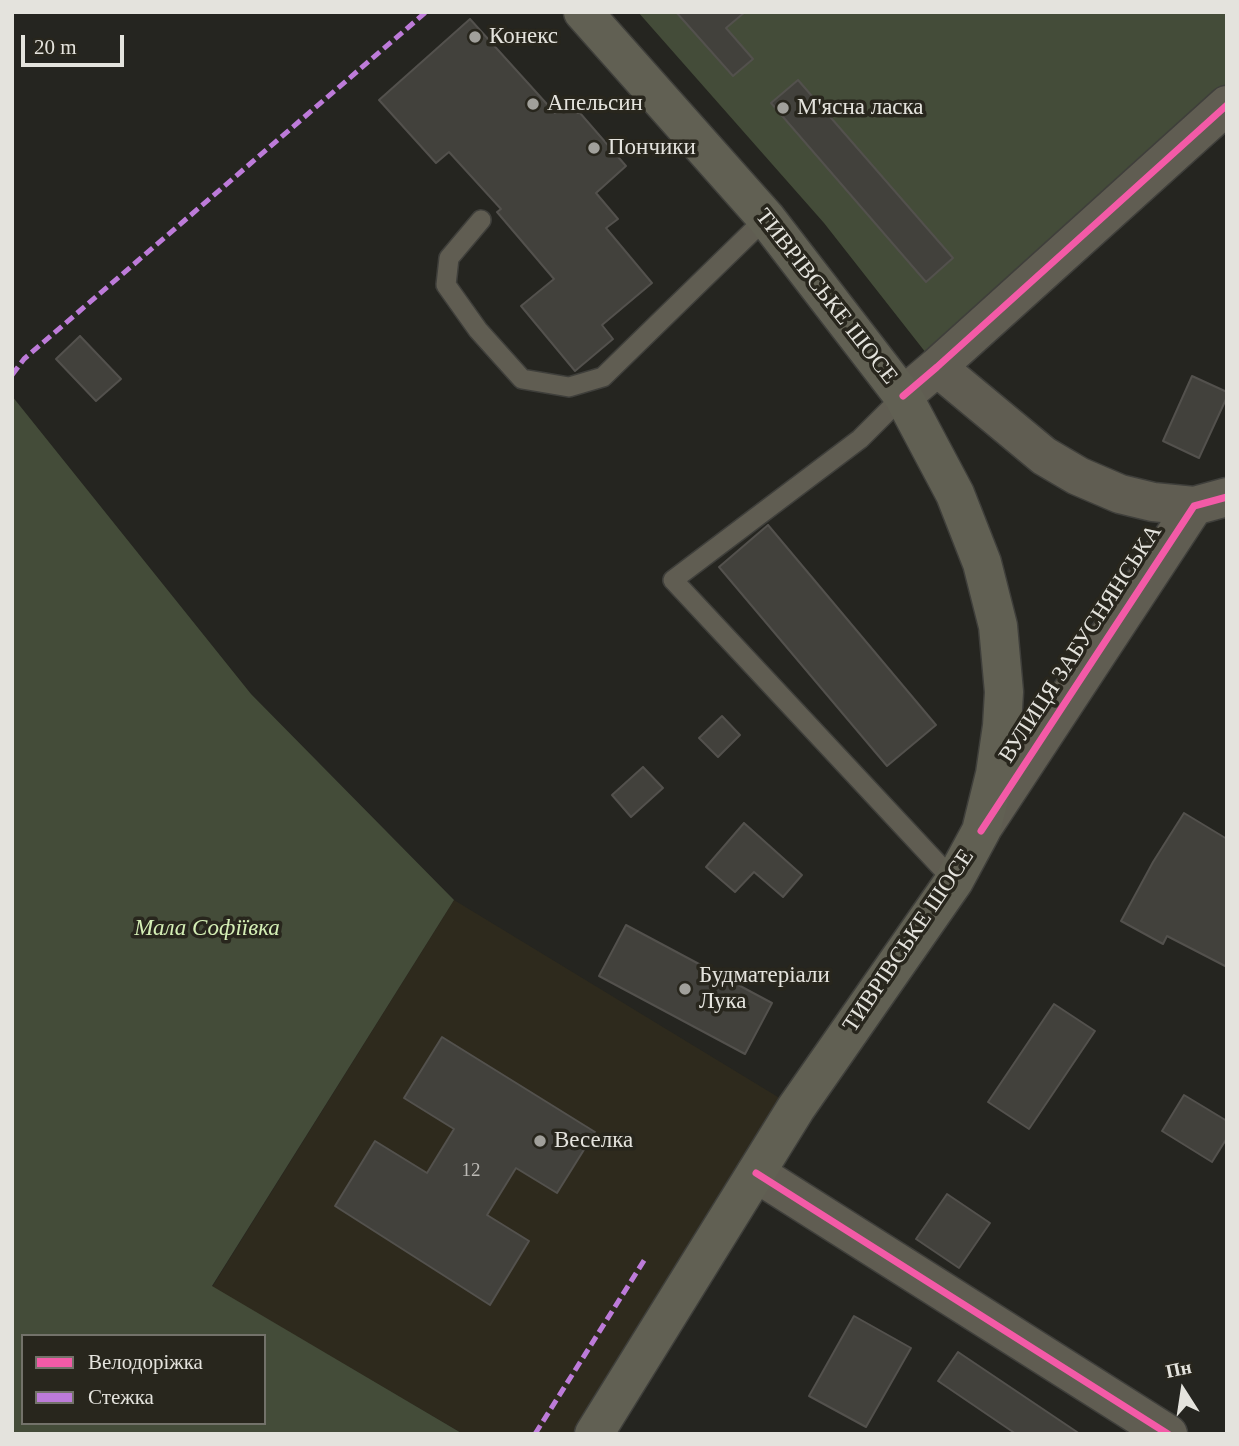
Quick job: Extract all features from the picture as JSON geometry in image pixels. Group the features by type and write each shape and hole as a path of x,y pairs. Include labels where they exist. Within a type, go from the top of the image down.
{"main road":[{"name":"ТИВРІВСЬКЕ ШОСЕ","path":"583,12 766,218 902,396 955,494 982,563 998,626 1004,692 995,774 981,831 954,881 796,1108 594,1434"}],"street":[{"path":"902,396 937,368 1227,105"},
{"path":"937,368 1044,456 1078,476 1120,494 1153,502 1211,502"},
{"name":"ВУЛИЦЯ ЗАБУСНЯНСЬКА","path":"981,831 1211,502"},
{"path":"756,1173 1168,1434"}],"lane":[{"path":"481,219 449,258 446,285 478,330 522,379 569,387 603,377 766,218"},
{"path":"902,396 860,439 673,580 954,881"}],"shaded area":[{"name":"Веселка","path":"454,900 796,1108 594,1434 463,1434 212,1287"}],"green space":[{"path":"638,12 1227,12 1227,105 937,367 824,223"},
{"name":"Мала Софіївка","path":"12,396 251,694 454,900 212,1286 463,1434 12,1434"}],"building":[{"path":"676,12 745,12 726,28 753,59 733,76"},
{"path":"470,19 555,113 580,113 626,166 596,193 618,219 606,228 652,283 602,325 613,339 575,371 521,306 554,279 497,212 501,209 449,152 436,163 379,100"},
{"path":"798,80 953,258 926,282 771,103"},
{"path":"80,336 121,379 96,401 56,359"},
{"path":"1192,376 1227,392 1199,458 1163,441"},
{"path":"768,525 936,725 887,766 719,567"},
{"path":"722,716 740,735 718,757 699,738"},
{"path":"643,767 663,788 631,817 612,795"},
{"path":"1184,813 1227,839 1227,967 1167,936 1163,944 1121,921"},
{"path":"744,823 802,875 783,897 754,872 735,892 706,867"},
{"name":"Будматеріали Лука","path":"626,925 772,1003 745,1054 599,976"},
{"path":"1054,1004 1095,1031 1029,1129 988,1102"},
{"path":"442,1037 595,1132 557,1193 516,1168 487,1215 529,1241 490,1305 335,1206 375,1141 427,1173 454,1129 404,1098"},
{"path":"1184,1095 1227,1121 1227,1138 1212,1162 1162,1131"},
{"path":"947,1194 990,1223 959,1268 916,1239"},
{"path":"854,1316 911,1348 866,1427 809,1396"},
{"path":"958,1352 1080,1434 1016,1434 938,1381"}],"marked path":[{"path":"12,375 24,359 426,12"},
{"path":"535,1434 645,1259"}],"cycle path":[{"path":"903,396 1227,105"},
{"path":"981,831 1194,506 1227,497"},
{"path":"756,1173 1168,1434"}],"place":[{"name":"Конекс","path":"475,37"},
{"name":"Апельсин","path":"533,104"},
{"name":"М'ясна ласка","path":"783,108"},
{"name":"Пончики","path":"594,148"},
{"name":"Будматеріали Лука","path":"685,989"},
{"name":"Веселка","path":"540,1141"}]}
